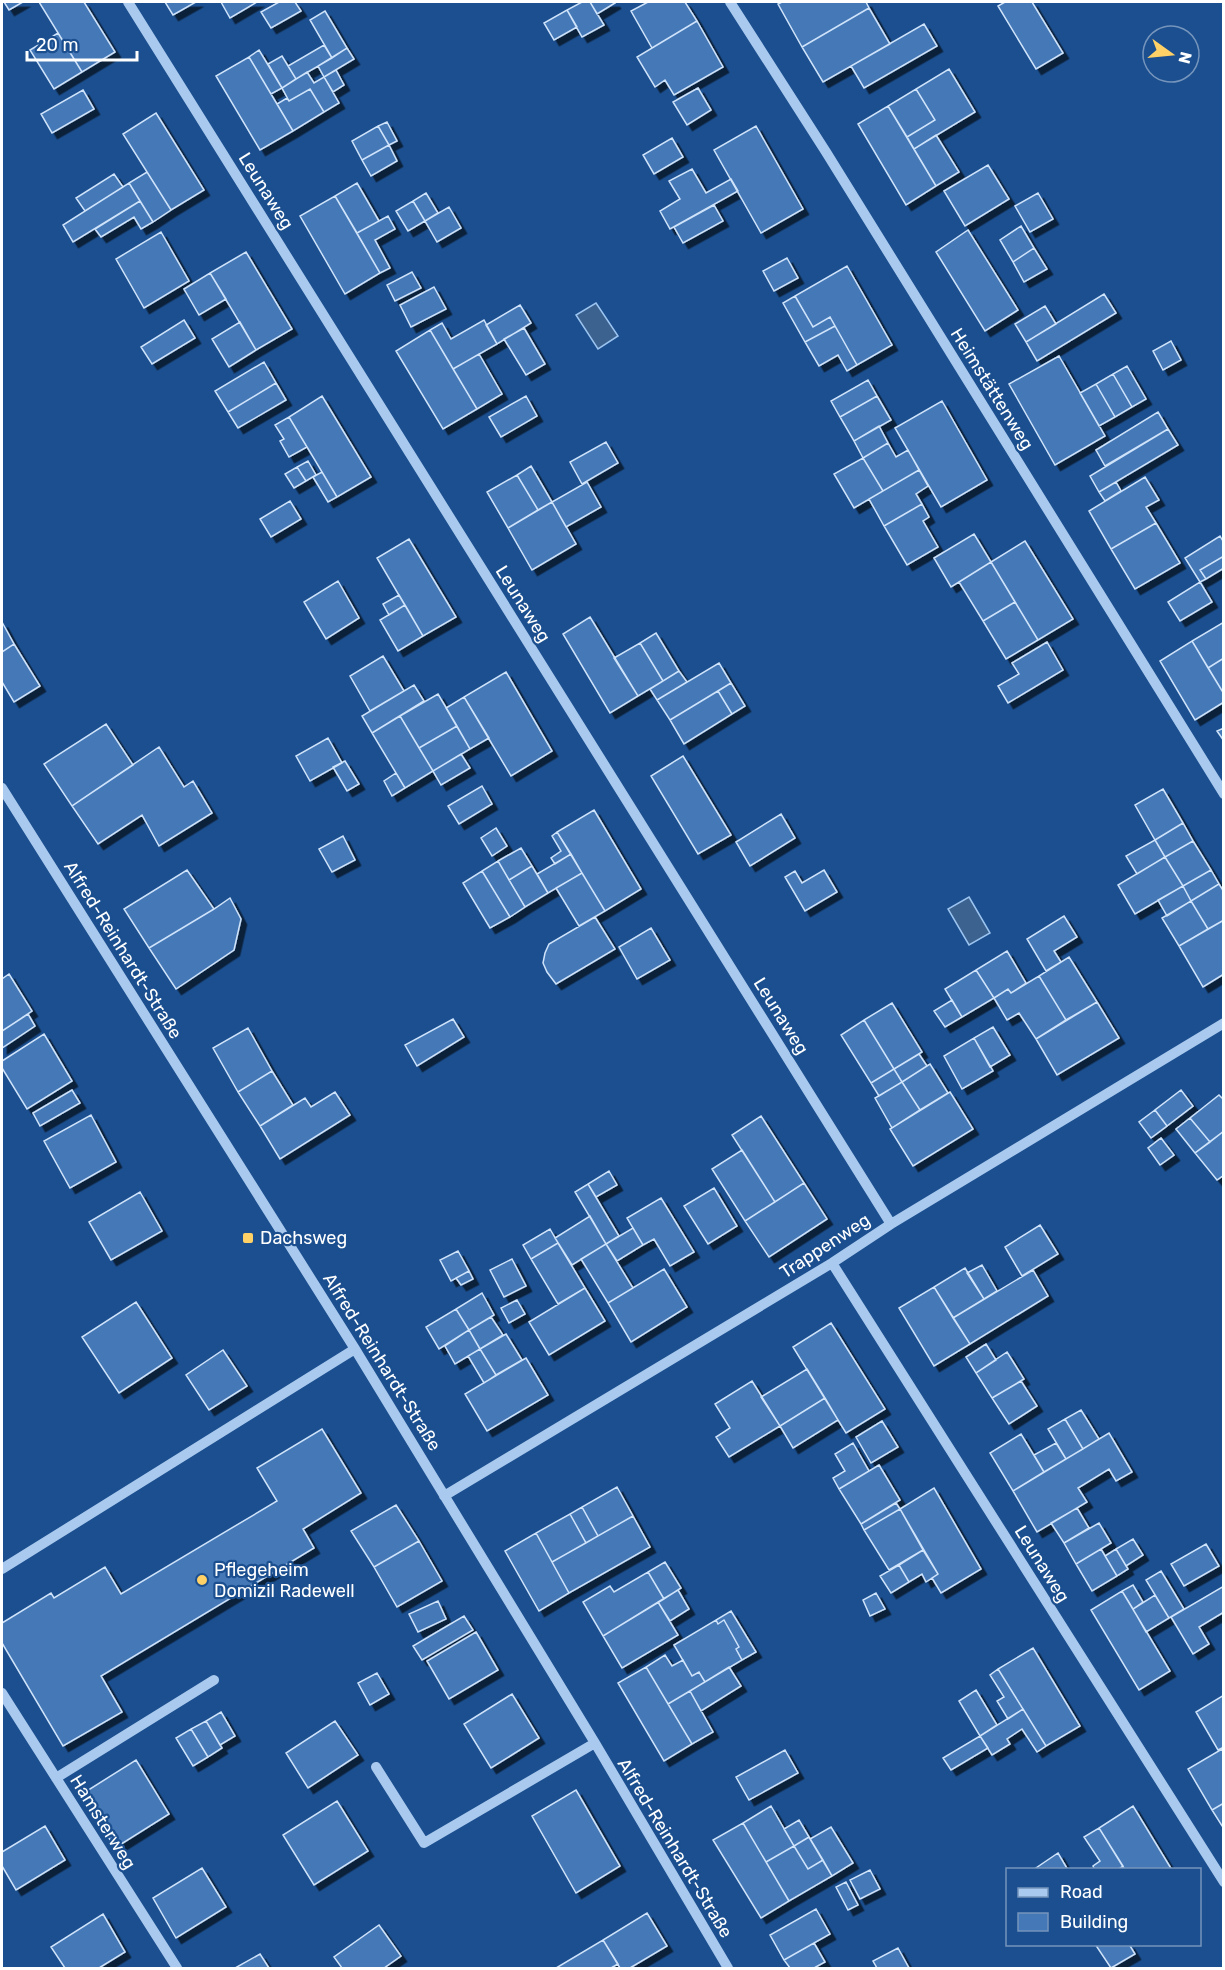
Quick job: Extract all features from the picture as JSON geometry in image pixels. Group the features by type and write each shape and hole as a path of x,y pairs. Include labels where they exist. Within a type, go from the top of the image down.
{"street":[{"name":"Leunaweg","path":"128,2 891,1224"},
{"name":"Heimstättenweg","path":"730,2 826,152 1224,794"},
{"name":"Alfred-Reinhardt-Straße","path":"2,788 355,1349 595,1743 728,1968"},
{"name":"Trappenweg","path":"444,1496 832,1263 891,1224 1224,1023"},
{"name":"Leunaweg","path":"832,1263 1224,1882"},
{"path":"2,1569 355,1349"},
{"path":"56,1778 214,1680"},
{"name":"Hamsterweg","path":"2,1693 177,1968"},
{"path":"376,1767 424,1843 595,1743"}],"water":[{"path":"596,303 618,336 598,349 576,315"},
{"path":"969,897 990,933 969,945 948,909"}],"building":[{"path":"4,2 23,2 9,10"},
{"path":"39,2 84,2 115,52 82,72"},
{"path":"165,2 196,2 173,15"},
{"path":"221,2 257,2 230,18"},
{"path":"279,2 295,2 301,11 271,28 261,12"},
{"path":"582,2 590,2 604,25 582,37 567,10"},
{"path":"590,2 614,2 615,3 597,14"},
{"path":"648,2 685,2 697,21 652,48 631,11"},
{"path":"782,2 866,2 869,8 802,47 778,4"},
{"path":"1005,2 1032,2 1063,53 1036,69 998,6"},
{"path":"869,8 890,44 823,82 802,47"},
{"path":"567,10 577,27 554,40 544,23"},
{"path":"325,11 347,48 332,58 310,20"},
{"path":"697,21 723,67 674,95 665,80 655,87 637,57"},
{"path":"924,24 937,46 864,88 851,66"},
{"path":"58,33 82,72 54,89 30,50"},
{"path":"324,45 332,58 296,79 288,66"},
{"path":"347,48 354,59 324,77 318,66"},
{"path":"259,50 282,88 271,94 249,57"},
{"path":"282,56 296,79 282,88 268,64"},
{"path":"249,57 293,131 260,150 216,76"},
{"path":"949,69 975,112 914,149 907,137 935,120 916,89"},
{"path":"336,70 344,85 333,92 324,77"},
{"path":"307,72 314,83 324,77 339,103 324,112 310,89 289,101 282,88"},
{"path":"698,88 711,110 687,125 673,102"},
{"path":"310,89 324,112 293,131 277,104 287,98 289,101"},
{"path":"916,89 935,120 907,137 888,106"},
{"path":"83,90 94,109 52,133 41,114"},
{"path":"888,106 936,186 906,205 858,124"},
{"path":"156,113 204,190 171,210 123,134"},
{"path":"387,122 397,141 389,145 378,126"},
{"path":"378,126 389,145 362,160 352,141"},
{"path":"756,126 803,209 761,233 714,150"},
{"path":"936,135 959,172 936,186 914,149"},
{"path":"672,138 683,157 654,174 643,155"},
{"path":"389,145 397,161 371,176 362,160"},
{"path":"988,165 1009,199 965,226 944,191"},
{"path":"692,169 706,193 731,179 738,191 670,229 660,211 680,199 669,181"},
{"path":"147,172 171,210 153,222 129,183"},
{"path":"114,174 123,187 85,211 76,198"},
{"path":"129,183 140,201 73,242 63,225"},
{"path":"357,183 379,221 357,233 335,196"},
{"path":"426,193 438,213 425,221 413,201"},
{"path":"1038,193 1053,219 1030,232 1015,206"},
{"path":"335,196 380,273 345,294 300,216"},
{"path":"140,201 153,222 141,229 134,217 101,237 95,229"},
{"path":"413,201 425,221 408,231 396,211"},
{"path":"714,205 723,221 683,243 674,227"},
{"path":"449,207 461,228 437,242 425,221"},
{"path":"388,216 395,229 375,240 390,268 380,273 357,233"},
{"path":"1021,226 1034,248 1013,262 1000,240"},
{"path":"968,230 1018,310 985,331 936,252"},
{"path":"161,232 189,281 144,308 116,259"},
{"path":"1034,248 1047,269 1024,282 1013,262"},
{"path":"246,252 292,329 256,350 210,273"},
{"path":"787,258 798,278 774,291 763,271"},
{"path":"847,266 892,345 857,365 830,317 813,327 795,296"},
{"path":"412,272 421,288 395,301 387,285"},
{"path":"210,273 226,299 199,315 184,289"},
{"path":"434,287 446,309 411,327 400,305"},
{"path":"1104,294 1116,313 1037,361 1026,342"},
{"path":"795,296 813,327 830,317 835,326 805,342 783,303"},
{"path":"520,305 531,323 497,344 486,325"},
{"path":"1045,306 1056,324 1026,342 1015,324"},
{"path":"184,320 195,338 152,364 141,347"},
{"path":"484,320 497,344 453,369 430,330 442,323 451,339"},
{"path":"240,322 256,350 229,367 212,339"},
{"path":"835,326 857,365 847,371 838,355 819,366 805,342"},
{"path":"524,328 545,364 526,375 504,339"},
{"path":"430,330 477,409 443,429 396,351"},
{"path":"1171,341 1181,360 1163,370 1153,351"},
{"path":"479,354 502,394 477,409 453,369"},
{"path":"1059,356 1105,436 1055,465 1009,384"},
{"path":"264,362 276,383 228,412 215,391"},
{"path":"1127,366 1146,399 1132,407 1113,374"},
{"path":"1113,374 1132,407 1115,417 1096,384"},
{"path":"868,380 877,396 840,417 831,401"},
{"path":"276,383 286,400 238,428 228,412"},
{"path":"1096,384 1115,417 1099,426 1080,393"},
{"path":"322,396 371,477 337,497 289,417"},
{"path":"526,396 537,416 501,437 489,417"},
{"path":"877,396 891,420 854,441 840,417"},
{"path":"942,401 987,480 941,507 895,428"},
{"path":"1158,412 1168,429 1105,466 1096,450"},
{"path":"289,417 307,447 289,457 280,441 284,439 275,425"},
{"path":"879,426 888,443 863,458 854,441"},
{"path":"1168,429 1178,445 1099,492 1090,476"},
{"path":"606,442 618,463 582,484 570,462"},
{"path":"888,443 896,457 908,450 919,470 883,491 863,458"},
{"path":"863,458 883,491 854,508 834,474"},
{"path":"308,461 316,475 306,481 297,467"},
{"path":"531,466 552,502 538,510 517,475"},
{"path":"297,467 306,481 294,488 285,474"},
{"path":"919,470 928,486 916,494 922,504 884,526 869,499"},
{"path":"322,472 337,497 328,502 313,477"},
{"path":"517,475 538,510 508,528 487,492"},
{"path":"1145,477 1159,500 1146,507 1156,523 1111,549 1089,511"},
{"path":"587,482 601,507 566,527 552,502"},
{"path":"1116,482 1121,491 1105,501 1099,492"},
{"path":"290,501 301,519 271,537 260,519"},
{"path":"552,502 576,544 532,570 508,528"},
{"path":"922,504 929,517 923,521 938,547 907,565 884,526"},
{"path":"1156,523 1180,563 1135,589 1111,549"},
{"path":"974,534 991,562 951,587 934,558"},
{"path":"1220,536 1224,543 1224,556 1200,570 1206,579 1200,582 1185,558"},
{"path":"409,539 456,617 423,636 377,558"},
{"path":"1025,541 1073,619 1038,640 991,562"},
{"path":"1224,556 1224,568 1206,579 1200,570"},
{"path":"991,562 1015,602 983,621 959,582"},
{"path":"338,581 359,618 326,639 304,602"},
{"path":"1200,582 1212,602 1180,621 1168,602"},
{"path":"399,595 405,605 389,615 383,604"},
{"path":"1015,602 1038,640 1006,659 983,621"},
{"path":"405,605 423,636 398,651 380,620"},
{"path":"590,617 638,696 610,713 563,634"},
{"path":"2,622 14,644 2,652"},
{"path":"1224,622 1224,658 1208,668 1192,641"},
{"path":"656,633 679,671 663,681 640,643"},
{"path":"1192,641 1224,694 1224,702 1195,720 1160,661"},
{"path":"1047,642 1063,670 1008,703 998,686 1019,674 1012,663"},
{"path":"640,643 663,681 638,696 614,658"},
{"path":"14,644 40,686 14,702 2,682 2,652"},
{"path":"383,656 404,691 370,711 350,676"},
{"path":"1224,658 1224,694 1208,668"},
{"path":"719,663 731,683 670,720 657,700"},
{"path":"679,671 687,682 657,700 650,689"},
{"path":"506,672 552,751 511,776 464,697"},
{"path":"731,683 745,706 732,714 718,691"},
{"path":"414,685 424,701 372,733 362,716"},
{"path":"718,691 732,714 684,744 670,720"},
{"path":"438,694 457,726 419,748 400,716"},
{"path":"464,697 489,738 470,749 446,708"},
{"path":"400,716 433,771 405,788 372,733"},
{"path":"106,724 133,765 72,806 44,764"},
{"path":"457,726 470,749 433,771 419,748"},
{"path":"1224,728 1224,741 1217,731"},
{"path":"328,738 342,763 310,781 296,756"},
{"path":"159,747 184,787 193,781 212,813 159,846 142,815 98,844 72,806"},
{"path":"461,754 470,768 441,785 433,771"},
{"path":"683,756 731,835 698,854 651,776"},
{"path":"345,761 359,784 347,791 333,767"},
{"path":"396,773 405,788 392,796 384,781"},
{"path":"482,786 492,804 459,824 448,806"},
{"path":"1163,789 1183,823 1155,840 1135,805"},
{"path":"594,810 641,889 605,911 557,832"},
{"path":"781,814 795,838 750,866 736,842"},
{"path":"1183,823 1193,841 1165,857 1155,840"},
{"path":"496,828 507,846 492,856 481,838"},
{"path":"557,832 571,854 555,864 551,858 561,851 552,836"},
{"path":"343,836 355,860 332,872 319,849"},
{"path":"1155,840 1165,857 1137,874 1126,856"},
{"path":"1193,841 1211,870 1183,886 1165,857"},
{"path":"521,848 532,866 509,880 498,861"},
{"path":"571,854 582,873 548,893 537,874"},
{"path":"1165,857 1183,886 1135,914 1118,885"},
{"path":"498,861 525,907 510,917 482,871"},
{"path":"532,866 548,893 525,907 509,880"},
{"path":"187,870 214,909 149,948 124,909"},
{"path":"824,870 837,892 805,911 785,877 795,871 802,883"},
{"path":"1211,870 1219,884 1191,901 1183,886"},
{"path":"482,871 510,917 490,928 463,883"},
{"path":"582,873 605,911 579,926 556,888"},
{"path":"1219,884 1224,892 1224,920 1208,929 1191,901"},
{"path":"1183,886 1191,901 1167,916 1158,900"},
{"path":"230,898 241,919 234,950 176,989 149,948"},
{"path":"1191,901 1208,929 1179,946 1162,918"},
{"path":"1064,916 1077,937 1054,951 1061,962 1046,971 1027,939"},
{"path":"595,917 615,949 556,984 543,963 549,944"},
{"path":"1224,920 1224,974 1203,987 1179,946"},
{"path":"651,928 670,960 637,979 619,947"},
{"path":"1007,951 1026,983 1011,993 1008,989 994,998 976,970"},
{"path":"1069,957 1097,1002 1066,1020 1039,976"},
{"path":"976,970 994,998 962,1017 945,989"},
{"path":"9,974 32,1011 2,1031 2,979"},
{"path":"1039,976 1066,1020 1036,1039 1019,1013 1007,1020 994,998 1008,989 1011,993"},
{"path":"952,1000 962,1017 945,1027 934,1011"},
{"path":"1097,1002 1119,1038 1057,1075 1036,1039"},
{"path":"892,1003 922,1052 894,1069 864,1020"},
{"path":"28,1014 35,1026 2,1048 2,1031"},
{"path":"453,1019 464,1037 417,1066 405,1045"},
{"path":"864,1020 894,1069 871,1083 841,1035"},
{"path":"993,1027 1010,1055 990,1067 974,1038"},
{"path":"248,1028 272,1071 238,1092 213,1048"},
{"path":"44,1034 72,1081 27,1109 2,1068 2,1061"},
{"path":"974,1038 993,1071 962,1089 944,1056"},
{"path":"919,1054 927,1066 902,1082 894,1069"},
{"path":"930,1064 948,1093 920,1110 902,1082"},
{"path":"894,1069 902,1082 879,1096 871,1083"},
{"path":"272,1071 293,1105 260,1126 238,1092"},
{"path":"902,1082 920,1110 892,1128 875,1098"},
{"path":"72,1090 80,1103 40,1126 33,1113"},
{"path":"1181,1090 1193,1106 1167,1126 1155,1110"},
{"path":"335,1092 350,1115 280,1159 260,1126 305,1098 311,1107"},
{"path":"950,1092 973,1129 913,1166 890,1129"},
{"path":"1219,1095 1224,1100 1224,1131 1210,1142 1190,1118"},
{"path":"1155,1110 1167,1126 1151,1138 1139,1122"},
{"path":"91,1115 116,1162 70,1188 44,1141"},
{"path":"761,1116 804,1183 775,1202 732,1135"},
{"path":"1190,1118 1210,1142 1195,1153 1176,1129"},
{"path":"1224,1131 1224,1175 1217,1180 1195,1153"},
{"path":"1161,1138 1174,1155 1160,1165 1148,1148"},
{"path":"742,1150 775,1202 745,1221 712,1169"},
{"path":"609,1171 617,1185 596,1197 588,1184"},
{"path":"804,1183 827,1219 769,1257 745,1221"},
{"path":"588,1184 619,1236 606,1244 575,1192"},
{"path":"714,1188 737,1226 708,1244 684,1206"},
{"path":"140,1192 162,1231 111,1260 89,1222"},
{"path":"661,1198 694,1252 670,1266 654,1239 643,1245 627,1218"},
{"path":"590,1216 606,1244 572,1265 555,1238"},
{"path":"1040,1225 1058,1254 1022,1276 1005,1247"},
{"path":"633,1228 643,1245 617,1261 606,1244"},
{"path":"550,1229 558,1243 531,1259 523,1245"},
{"path":"558,1243 585,1288 558,1304 531,1259"},
{"path":"606,1244 633,1288 608,1303 581,1259"},
{"path":"458,1251 469,1271 451,1281 440,1260"},
{"path":"512,1259 526,1286 504,1297 490,1270"},
{"path":"982,1265 997,1291 984,1299 967,1273"},
{"path":"965,1268 984,1299 953,1318 934,1287"},
{"path":"664,1269 687,1307 631,1342 608,1303"},
{"path":"1033,1270 1048,1296 970,1344 953,1318"},
{"path":"469,1271 473,1279 461,1285 456,1278"},
{"path":"934,1287 970,1344 934,1366 899,1308"},
{"path":"585,1288 605,1321 549,1355 529,1322"},
{"path":"482,1293 494,1315 469,1330 456,1309"},
{"path":"517,1300 525,1314 509,1323 501,1308"},
{"path":"136,1302 172,1358 119,1393 82,1337"},
{"path":"456,1309 469,1330 439,1349 426,1327"},
{"path":"491,1317 503,1335 480,1349 469,1330"},
{"path":"831,1323 885,1409 846,1433 793,1347"},
{"path":"469,1330 480,1349 455,1364 445,1346"},
{"path":"506,1334 522,1360 496,1375 480,1349"},
{"path":"986,1344 996,1360 976,1373 966,1357"},
{"path":"480,1349 496,1375 484,1383 468,1356"},
{"path":"223,1350 247,1386 209,1410 186,1375"},
{"path":"1007,1352 1024,1379 992,1398 976,1373"},
{"path":"526,1358 548,1395 487,1431 465,1394"},
{"path":"807,1369 825,1398 780,1426 761,1397"},
{"path":"752,1381 780,1426 729,1457 716,1437 730,1428 715,1404"},
{"path":"1021,1381 1037,1406 1009,1424 992,1398"},
{"path":"825,1398 838,1420 793,1448 780,1426"},
{"path":"1081,1410 1099,1439 1083,1449 1065,1419"},
{"path":"1065,1419 1083,1449 1066,1459 1048,1429"},
{"path":"882,1421 898,1447 871,1463 856,1437"},
{"name":"Pflegeheim Domizil Radewell","path":"322,1429 361,1493 303,1529 314,1548 101,1676 122,1712 63,1746 2,1643 2,1623 51,1593 54,1598 105,1567 121,1594 277,1501 257,1468"},
{"path":"1109,1433 1132,1472 1116,1481 1109,1469 1078,1488 1087,1502 1037,1532 1013,1491"},
{"path":"1021,1434 1044,1472 1013,1491 990,1453"},
{"path":"853,1443 869,1471 839,1489 833,1478 845,1471 835,1454"},
{"path":"1056,1443 1066,1459 1044,1472 1034,1455"},
{"path":"879,1465 900,1500 861,1524 839,1489"},
{"path":"617,1487 633,1516 598,1536 582,1507"},
{"path":"934,1488 981,1569 941,1593 932,1578 938,1574 900,1509"},
{"path":"896,1503 900,1509 864,1530 861,1524"},
{"path":"396,1505 419,1541 374,1567 351,1531"},
{"path":"582,1507 598,1536 586,1543 570,1514"},
{"path":"1077,1508 1089,1528 1064,1543 1051,1523"},
{"path":"900,1509 923,1550 889,1570 864,1530"},
{"path":"570,1514 586,1543 552,1562 536,1533"},
{"path":"633,1516 650,1547 569,1593 552,1562"},
{"path":"1099,1523 1111,1543 1076,1564 1064,1543"},
{"path":"536,1533 569,1593 539,1611 505,1551"},
{"path":"1133,1539 1143,1555 1126,1566 1116,1549"},
{"path":"419,1541 442,1581 397,1607 374,1567"},
{"path":"1206,1544 1219,1566 1184,1586 1171,1564"},
{"path":"1101,1549 1117,1576 1092,1591 1076,1564"},
{"path":"1116,1549 1128,1569 1117,1576 1105,1556"},
{"path":"923,1550 938,1574 926,1582 922,1574 909,1582 899,1565"},
{"path":"665,1562 681,1588 664,1599 648,1572"},
{"path":"899,1565 909,1582 891,1593 880,1576"},
{"path":"1161,1571 1184,1609 1169,1618 1146,1580"},
{"path":"648,1572 664,1599 603,1636 583,1602 610,1586 614,1592"},
{"path":"1133,1585 1143,1602 1133,1609 1122,1591"},
{"path":"1224,1586 1224,1612 1199,1627 1209,1644 1193,1654 1171,1617"},
{"path":"678,1590 689,1609 670,1621 658,1602"},
{"path":"1122,1591 1170,1671 1139,1690 1091,1610"},
{"path":"876,1593 885,1609 870,1616 863,1600"},
{"path":"1155,1595 1169,1618 1146,1632 1133,1609"},
{"path":"438,1601 446,1619 418,1632 409,1614"},
{"path":"658,1602 678,1635 622,1668 603,1636"},
{"path":"731,1611 756,1652 742,1660 736,1649 739,1647 724,1620 718,1624 716,1620"},
{"path":"464,1616 473,1630 422,1660 413,1646"},
{"path":"716,1620 718,1624 724,1620 739,1647 736,1649 742,1660 705,1682 699,1672 692,1676 674,1645"},
{"path":"476,1632 498,1670 449,1699 427,1661"},
{"path":"1033,1648 1080,1726 1046,1746 998,1669"},
{"path":"665,1655 672,1666 683,1660 692,1676 699,1672 705,1682 668,1704 646,1667"},
{"path":"646,1667 692,1744 664,1761 618,1683"},
{"path":"729,1667 741,1686 701,1711 690,1691"},
{"path":"998,1669 1023,1709 1008,1719 997,1701 1004,1697 990,1675"},
{"path":"377,1673 389,1694 370,1705 358,1683"},
{"path":"976,1690 997,1725 980,1736 959,1701"},
{"path":"690,1691 713,1732 692,1744 668,1704"},
{"path":"512,1694 539,1738 491,1768 464,1724"},
{"path":"1224,1695 1224,1747 1218,1750 1196,1712"},
{"path":"1023,1709 1046,1746 1037,1752 1022,1729 1007,1739 1010,1744 992,1755 980,1736"},
{"path":"221,1712 235,1736 220,1745 206,1721"},
{"path":"206,1721 222,1748 208,1757 191,1729"},
{"path":"335,1721 358,1755 308,1788 286,1753"},
{"path":"191,1729 208,1757 193,1766 176,1738"},
{"path":"980,1736 988,1748 951,1770 943,1758"},
{"path":"1222,1749 1224,1752 1224,1803 1212,1810 1188,1769"},
{"path":"785,1750 798,1773 749,1800 736,1777"},
{"path":"136,1760 169,1814 115,1848 82,1794"},
{"path":"576,1790 620,1866 576,1893 532,1816"},
{"path":"337,1801 368,1851 314,1885 283,1835"},
{"path":"1224,1803 1224,1829 1212,1810"},
{"path":"771,1806 794,1846 766,1862 743,1823"},
{"path":"1133,1806 1171,1868 1124,1868 1099,1828"},
{"path":"799,1820 809,1837 794,1846 784,1829"},
{"path":"743,1823 789,1901 761,1918 713,1840"},
{"path":"45,1826 65,1860 16,1890 2,1866 2,1852"},
{"path":"831,1827 853,1863 832,1876 810,1839"},
{"path":"1099,1828 1123,1866 1094,1868 1093,1866 1100,1861 1084,1837"},
{"path":"809,1837 823,1860 808,1869 794,1846"},
{"path":"794,1846 808,1869 823,1860 832,1876 789,1901 766,1862"},
{"path":"1058,1853 1067,1868 1036,1868"},
{"path":"202,1868 226,1907 176,1938 153,1898"},
{"path":"870,1870 880,1889 860,1899 850,1880"},
{"path":"846,1882 858,1905 848,1910 836,1887"},
{"path":"816,1909 830,1934 784,1960 770,1935"},
{"path":"647,1913 667,1946 630,1968 620,1968 603,1940"},
{"path":"103,1914 125,1952 99,1968 65,1968 51,1947"},
{"path":"379,1925 401,1956 384,1968 342,1968 334,1957"},
{"path":"603,1940 618,1964 611,1968 556,1968"},
{"path":"814,1943 825,1962 814,1968 790,1968 784,1960"},
{"path":"1096,1946 1130,1946 1135,1954 1111,1968"},
{"path":"898,1948 909,1968 877,1968 873,1961"},
{"path":"260,1954 269,1968 235,1968"}],"place":[{"name":"Dachsweg","path":"248,1238"},
{"name":"Pflegeheim Domizil Radewell","path":"202,1580"}]}
